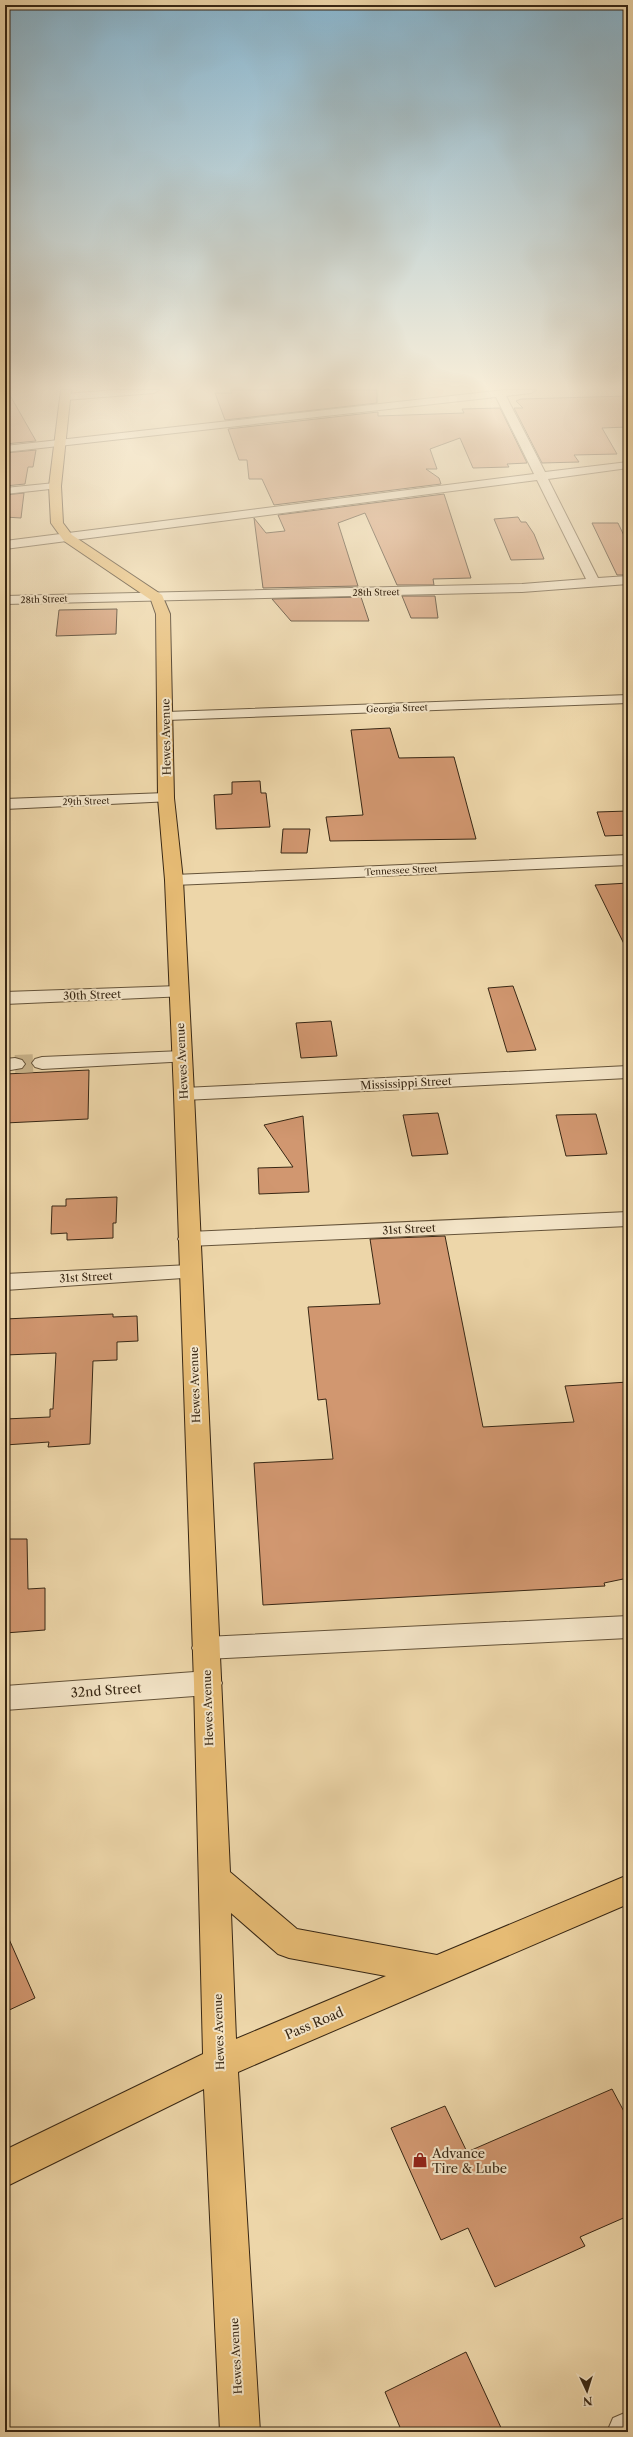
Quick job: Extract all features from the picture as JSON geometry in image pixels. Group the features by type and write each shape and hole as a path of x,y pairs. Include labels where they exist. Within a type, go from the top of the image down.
{"main road":[{"path":"56,504 57,523 68,538 156,596"},
{"name":"Hewes Avenue","path":"156,596 163,614 163,669 167,716 166,798 174,880 184,1094 190,1272 208,1682 220,2063 240,2432"},
{"path":"214,1878 289,1943 437,1970"},
{"name":"Pass Road","path":"5,2169 220,2063 628,1889"}],"street":[{"path":"5,545 329,504"},
{"path":"554,504 594,583"},
{"name":"28th Street","path":"5,600 522,588 628,580"},
{"name":"Georgia Street","path":"167,716 628,699"},
{"name":"29th Street","path":"5,804 166,798"},
{"name":"Tennessee Street","path":"174,880 628,860"},
{"name":"30th Street","path":"5,998 179,992"},
{"path":"42,1063 182,1057"},
{"name":"Mississippi Street","path":"184,1094 628,1072"},
{"name":"31st Street","path":"189,1239 628,1219"},
{"name":"31st Street","path":"5,1282 190,1272"},
{"path":"206,1648 628,1627"},
{"name":"32nd Street","path":"5,1698 208,1682"}],"building":[{"path":"5,504 23,504 21,518 5,517"},
{"path":"367,504 447,504 471,578 433,579 434,585 397,585 365,513 338,523 358,586 263,588 254,518 266,533 285,531 278,515"},
{"path":"518,517 521,522 526,522 534,534 544,559 511,560 494,519"},
{"path":"592,523 618,523 628,544 628,575 617,575"},
{"path":"402,596 435,596 438,618 411,618"},
{"path":"361,597 369,621 291,621 272,599"},
{"path":"117,609 116,634 56,636 59,610"},
{"path":"390,728 399,758 454,757 476,839 330,841 326,817 363,815 351,730"},
{"path":"260,781 261,793 266,793 270,827 216,829 214,795 232,794 232,782"},
{"path":"628,811 628,835 605,836 597,812"},
{"path":"283,829 310,829 307,853 281,853"},
{"path":"628,883 628,952 595,885"},
{"path":"513,986 536,1050 507,1052 488,988"},
{"path":"331,1021 337,1056 301,1058 296,1023"},
{"path":"89,1070 88,1119 5,1123 5,1074"},
{"path":"438,1113 448,1154 412,1156 403,1115"},
{"path":"596,1114 607,1154 566,1156 556,1115"},
{"path":"303,1116 309,1192 259,1194 258,1168 293,1167 264,1125"},
{"path":"117,1197 116,1223 113,1223 113,1238 67,1240 67,1233 51,1234 52,1206 66,1206 66,1199"},
{"path":"445,1236 483,1427 574,1422 565,1386 628,1382 628,1578 604,1583 605,1586 263,1605 254,1463 333,1459 326,1399 318,1400 308,1307 380,1304 370,1239"},
{"path":"113,1314 113,1317 137,1316 138,1341 117,1342 117,1360 93,1361 90,1444 48,1447 49,1442 5,1445 5,1419 50,1417 50,1409 53,1409 56,1353 5,1355 5,1319"},
{"path":"5,1539 27,1539 28,1589 45,1588 45,1630 5,1633"},
{"path":"5,1930 35,1998 5,2012"},
{"path":"612,2089 628,2119 628,2216 580,2237 585,2246 495,2287 468,2228 441,2240 391,2128 445,2106 467,2152"},
{"path":"466,2352 503,2432 402,2432 385,2392"}],"tunnel":[{"path":"15,1064 42,1063"}],"place":[{"name":"Advance Tire & Lube","path":"420,2160"}]}
